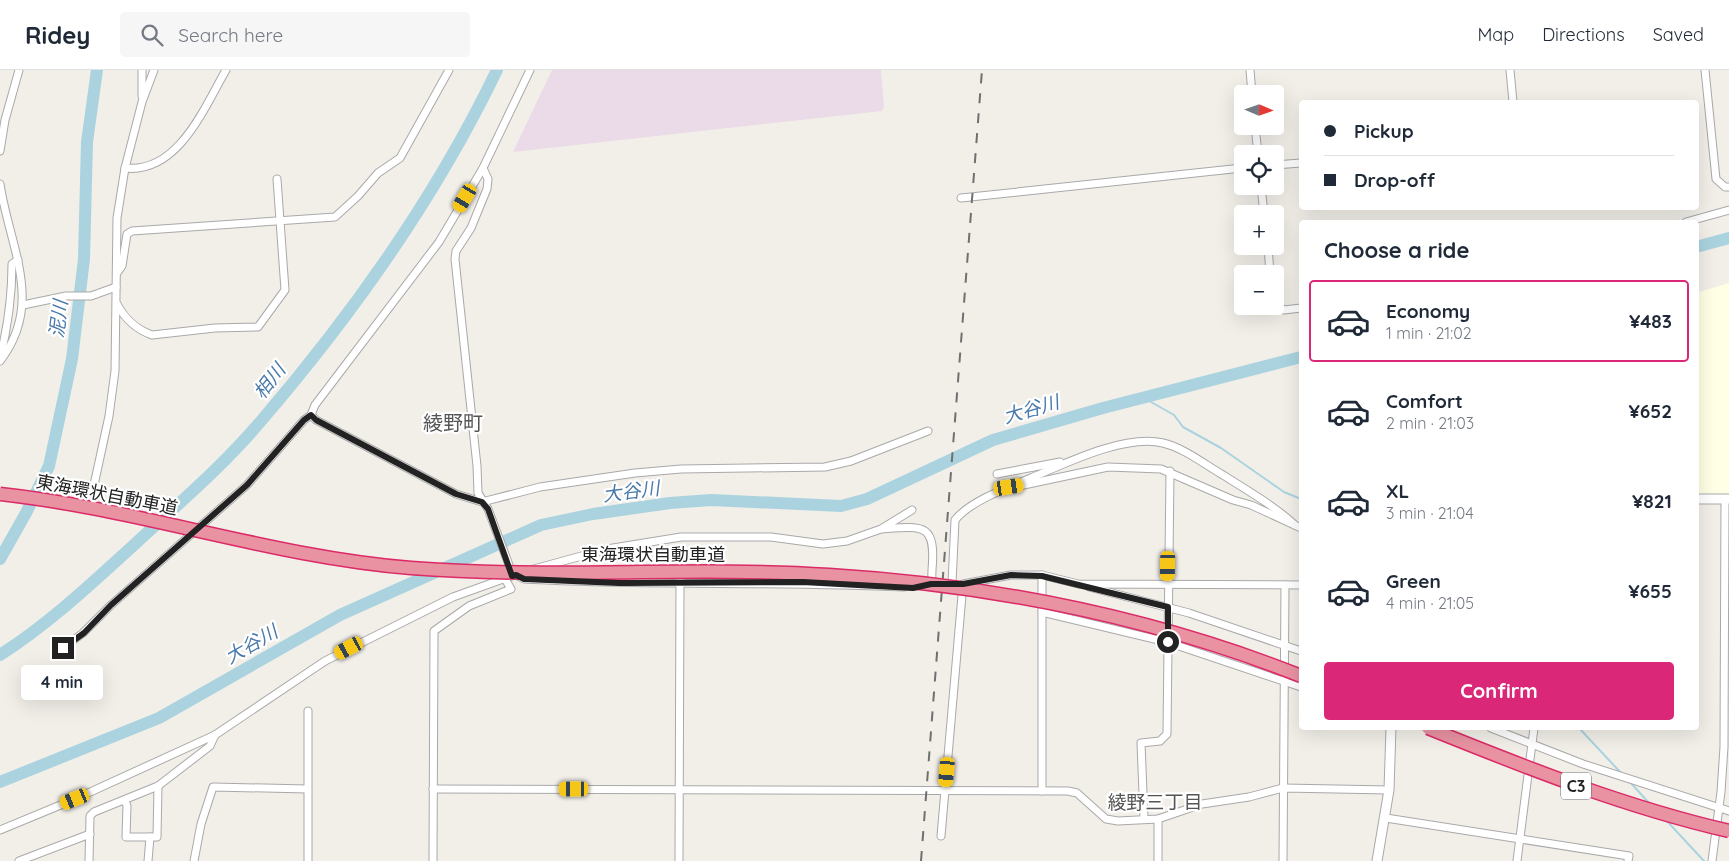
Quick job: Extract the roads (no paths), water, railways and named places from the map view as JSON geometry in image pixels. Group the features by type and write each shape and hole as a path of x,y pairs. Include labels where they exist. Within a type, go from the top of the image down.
{"highway":[{"name":"東海環状自動車道","path":"0,494 100,510 299,552 408,568 536,574 676,572 818,575 966,589 1074,608 1130,622 1226,650 1299,675"},
{"name":"C3","path":"1433,730 1599,795 1645,810 1729,831"}],"street":[{"path":"0,151 5,120 19,70"},
{"path":"142,70 142,102"},
{"path":"94,485 110,416 115,371 117,218 125,168 142,102 154,70"},
{"path":"125,168 153,166 183,141 191,131 226,70"},
{"path":"117,273 122,266 128,234 132,231 335,217 358,196 378,172 400,158 450,70"},
{"path":"63,648 84,633 111,605 247,485 304,420 311,415 315,405 439,242 483,168 530,70"},
{"path":"1250,70 1251,85"},
{"path":"1510,70 1513,100"},
{"path":"1705,70 1716,179 1724,187 1729,187"},
{"path":"1284,164 1299,163"},
{"path":"483,168 488,179 487,189 471,228 456,251 455,259 478,466 478,493 488,509 514,576"},
{"path":"961,198 1234,169"},
{"path":"117,303 125,319 143,332 152,335 215,328 258,327 285,290 277,180"},
{"path":"0,184 18,260 24,306 11,348 0,360"},
{"path":"1693,220 1729,210"},
{"path":"0,360 8,325 12,293 12,264 18,260"},
{"path":"24,306 66,296 91,296 116,287"},
{"path":"1284,310 1299,308"},
{"path":"311,415 316,420 456,494 482,502 540,487 635,473 681,469 825,467 851,461 928,431"},
{"path":"952,583 955,520 961,512 1009,487 1070,461 1092,453 1138,442 1162,443 1184,452 1271,505 1298,527"},
{"path":"997,474 1070,461"},
{"path":"1009,487 1048,481 1085,470 1108,466 1170,471 1298,527"},
{"path":"1144,818 1141,743 1160,741 1167,734 1170,471"},
{"path":"1699,499 1727,499 1726,701 1719,808 1712,860"},
{"path":"0,830 75,799 215,735 325,661 421,611 453,597 544,565 645,541 681,537 771,537 823,544 847,541 881,529 912,510"},
{"path":"881,529 914,528 925,530 932,536 934,548 931,584"},
{"path":"679,861 681,567"},
{"path":"514,576 532,580 680,583 803,582 913,588 931,584 963,584 1011,575 1042,576 1168,607 1299,650"},
{"path":"1042,576 1042,791"},
{"path":"433,861 434,631 469,606 511,589 505,579"},
{"path":"941,836 963,584"},
{"path":"1078,584 1299,585"},
{"path":"1283,861 1286,682 1285,585"},
{"path":"1042,612 1168,642 1299,687"},
{"path":"308,711 308,861"},
{"path":"1377,861 1386,818 1389,790 1391,730"},
{"path":"1496,730 1533,746 1729,811"},
{"path":"1517,861 1534,730"},
{"path":"89,861 90,816 94,812 158,786 210,746 215,735"},
{"path":"124,801 127,806 126,837 158,837 158,786"},
{"path":"194,861 201,824 213,787 307,789"},
{"path":"433,789 1068,791 1076,793 1106,819 1118,821 1144,818 1158,819 1202,804 1249,797 1283,788 1389,790"},
{"path":"1386,818 1629,856 1628,861"},
{"path":"1158,819 1158,861"},
{"path":"19,861 90,834"},
{"path":"148,861 150,837"}],"waterway":[{"name":"泥川","path":"0,559 26,513 49,466 72,359 84,259 87,142 97,70"},
{"name":"相川","path":"0,655 36,630 70,602 184,499 246,438 295,381 360,297 420,209 447,164 497,70"},
{"name":"大谷川","path":"1699,246 1729,238"},
{"name":"大谷川","path":"0,782 159,718 340,615 541,525 593,514 670,503 711,500 841,506 867,499 993,440 1103,408 1299,358"},
{"path":"1144,398 1174,415 1183,427 1221,448 1284,492 1299,498"},
{"path":"1581,730 1622,774"},
{"path":"1629,781 1649,803"},
{"path":"1665,819 1704,861"}],"railway":[{"path":"921,861 982,70"}],"district":[{"name":"綾野町","path":"453,423"},
{"name":"綾野三丁目","path":"1155,802"}]}
